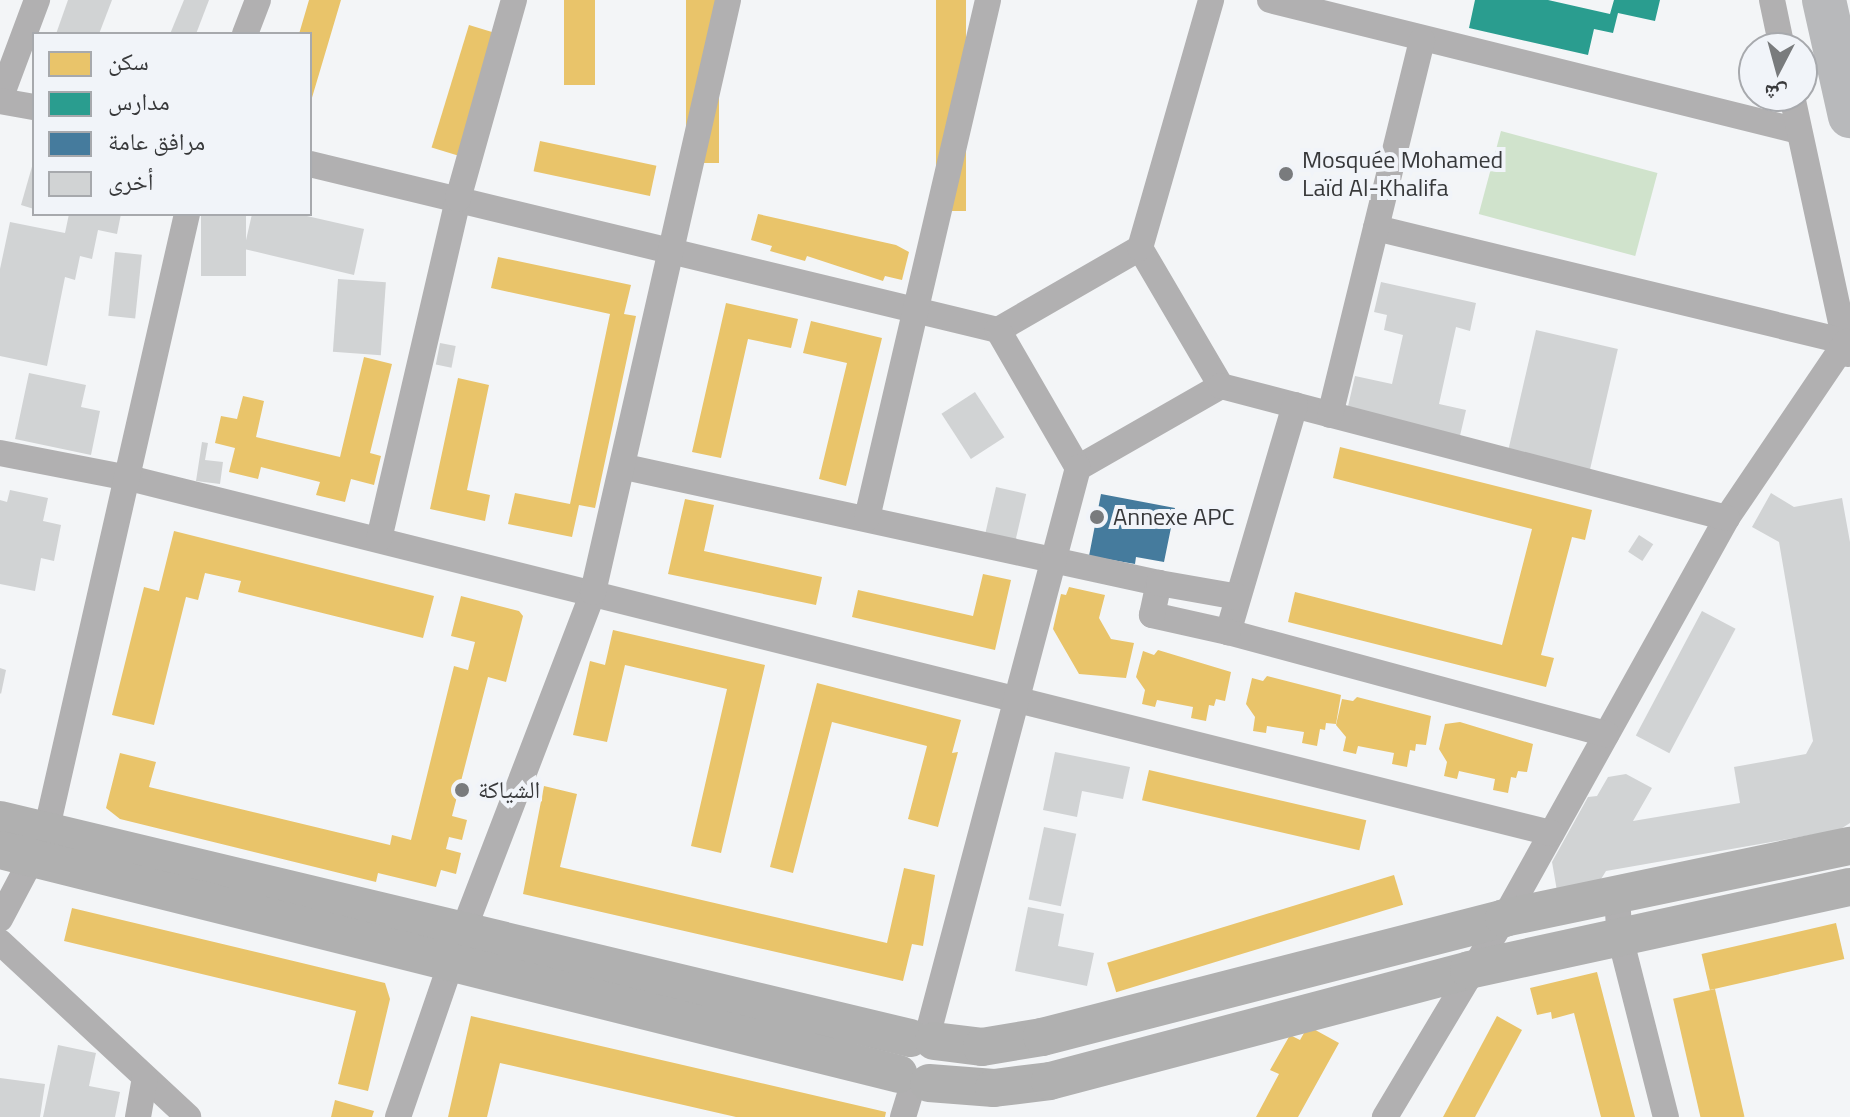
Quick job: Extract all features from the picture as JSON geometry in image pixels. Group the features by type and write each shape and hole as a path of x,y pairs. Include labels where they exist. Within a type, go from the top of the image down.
{"highway":[{"path":"1824,0 1850,116"}],"street":[{"path":"32,107 0,100 37,0"},
{"path":"246,32 258,0"},
{"path":"379,539 458,199 514,0"},
{"path":"398,1117 458,944 593,592 625,467 669,251 728,0"},
{"path":"867,518 919,311 988,0"},
{"path":"312,164 998,330 1140,248 1211,0"},
{"path":"1270,0 1799,131"},
{"path":"1772,0 1779,32"},
{"path":"1330,415 1422,40"},
{"path":"1385,1117 1469,970 1504,918 1727,518 1848,353 1795,112"},
{"path":"0,919 26,847 129,478 187,216"},
{"path":"1376,228 1848,353"},
{"path":"1140,248 1221,386"},
{"path":"924,1039 1078,468 998,330"},
{"path":"1078,468 1221,386 1727,518"},
{"path":"1228,632 1295,405"},
{"path":"0,453 129,478 379,539 1018,696 1551,833"},
{"path":"625,467 1159,583 1238,597"},
{"path":"1159,583 1152,615 1228,632 1607,734"},
{"path":"0,820 26,847 458,944 924,1039 982,1047 1042,1037 1504,918 1617,898 1850,846"},
{"path":"458,944 911,1090 994,1088 1050,1081 1469,970 1850,887"},
{"path":"1617,898 1620,937 1666,1117"},
{"path":"0,942 188,1117"},
{"path":"911,1090 944,1064 924,1039"},
{"path":"138,1117 145,1079"}],"green space":[{"path":"1501,131 1657,173 1635,256 1479,214"}],"building: سكن":[{"path":"309,0 341,0 312,98 312,32 300,32"},
{"path":"564,0 595,0 595,85 564,85"},
{"path":"686,0 719,0 719,163 686,163"},
{"path":"936,0 966,0 966,211 936,211"},
{"path":"469,25 498,34 460,156 432,147"},
{"path":"540,141 656,166 650,196 534,171"},
{"path":"758,214 896,245 909,252 902,280 885,276 883,281 807,256 805,261 770,251 772,246 751,240"},
{"path":"498,257 631,285 624,314 636,316 595,508 579,505 572,537 508,524 515,493 570,504 610,314 491,288"},
{"path":"726,303 798,319 791,348 748,339 721,458 692,452"},
{"path":"811,321 882,338 846,486 819,479 847,363 803,353"},
{"path":"364,357 392,364 370,453 381,456 374,485 351,479 345,502 316,495 320,482 261,467 258,479 229,472 235,448 215,443 221,416 237,419 243,396 264,401 256,437 340,457"},
{"path":"458,378 489,385 467,490 490,495 485,521 430,509"},
{"path":"1340,447 1592,510 1585,540 1572,537 1541,655 1554,658 1546,687 1288,622 1295,592 1502,645 1532,529 1333,478"},
{"path":"685,499 714,505 704,551 822,577 816,605 668,574"},
{"path":"174,531 434,596 423,638 238,592 241,581 205,573 198,600 186,597 154,725 112,715 144,587 159,591"},
{"path":"983,574 1011,580 995,650 852,617 858,590 973,616"},
{"path":"1069,587 1105,595 1099,618 1111,639 1134,643 1126,678 1079,674 1053,629 1061,594 1066,595"},
{"path":"461,596 519,611 523,616 506,682 488,677 452,816 467,820 462,840 449,837 446,849 461,853 456,874 441,870 436,887 378,873 376,882 120,819 106,808 120,753 156,762 149,787 390,845 392,835 411,840 454,666 468,670 475,642 451,636"},
{"path":"613,630 765,665 721,853 691,846 727,689 625,665 607,742 573,735 590,661 605,665"},
{"path":"1158,650 1231,672 1225,701 1216,699 1214,706 1209,705 1206,721 1191,718 1193,707 1157,700 1155,707 1142,704 1145,690 1136,677 1143,651 1154,655"},
{"path":"1267,676 1341,695 1336,724 1326,723 1325,730 1320,729 1317,746 1302,743 1304,732 1267,726 1266,733 1253,731 1255,717 1246,704 1252,678 1263,681"},
{"path":"817,683 961,720 952,753 958,752 938,827 908,819 927,746 832,722 793,873 770,867"},
{"path":"1357,697 1431,716 1426,745 1416,744 1415,751 1410,750 1407,767 1392,764 1394,753 1358,746 1356,754 1343,751 1346,737 1336,725 1342,699 1353,701"},
{"path":"1460,722 1533,744 1527,772 1518,771 1516,778 1511,777 1508,793 1493,790 1495,779 1459,771 1457,779 1444,776 1447,762 1439,749 1445,724"},
{"path":"1149,770 1366,820 1359,850 1142,800"},
{"path":"544,786 577,794 560,867 887,943 904,868 935,875 923,946 912,944 903,981 523,894"},
{"path":"1394,875 1403,905 1116,992 1107,963"},
{"path":"72,908 385,983 390,999 368,1091 338,1084 356,1011 64,941"},
{"path":"1836,923 1844,959 1710,990 1702,954"},
{"path":"1597,972 1635,1117 1601,1117 1574,1013 1552,1019 1551,1012 1537,1015 1530,988"},
{"path":"1715,989 1744,1117 1700,1117 1673,999"},
{"path":"471,1016 886,1112 885,1117 736,1117 500,1063 487,1117 448,1117"},
{"path":"1497,1016 1522,1030 1475,1117 1443,1117"},
{"path":"1308,1026 1339,1043 1298,1117 1256,1117 1279,1074 1270,1070 1290,1035 1300,1040"},
{"path":"335,1100 374,1111 372,1117 331,1117"}],"building: مدارس":[{"path":"1475,0 1548,0 1610,14 1614,0 1660,0 1655,21 1618,13 1613,33 1594,29 1588,55 1469,28"}],"building: مرافق عامة":[{"path":"1101,494 1175,508 1164,562 1136,557 1135,564 1089,556"}],"building: أخرى":[{"path":"68,0 112,0 100,32 57,32"},
{"path":"184,0 209,0 197,32 171,32"},
{"path":"32,166 32,208 21,205"},
{"path":"69,216 121,216 117,234 98,230 92,259 80,256 75,280 65,277 47,366 0,356 0,269 10,222 65,233"},
{"path":"201,216 246,216 246,276 201,276"},
{"path":"252,216 307,216 364,229 354,275 244,249"},
{"path":"115,252 142,255 135,318 108,316"},
{"path":"338,279 386,282 381,355 333,352"},
{"path":"1381,282 1476,303 1470,331 1456,327 1439,404 1466,410 1459,440 1346,415 1355,376 1392,384 1403,335 1384,330 1387,315 1374,312"},
{"path":"1536,330 1618,349 1589,476 1507,457"},
{"path":"440,343 456,346 452,368 436,365"},
{"path":"29,373 86,385 81,407 100,411 91,455 15,439"},
{"path":"975,392 1004,437 971,459 941,414"},
{"path":"202,442 208,443 205,460 223,462 220,484 196,481"},
{"path":"996,487 1026,494 1015,544 985,537"},
{"path":"10,490 48,498 43,521 61,525 54,561 41,558 35,591 0,584 0,500 7,502"},
{"path":"1771,493 1794,507 1842,498 1850,542 1850,823 1839,830 1606,871 1598,884 1557,891 1552,862 1588,797 1597,796 1608,777 1626,774 1652,788 1633,821 1740,803 1734,767 1806,754 1813,741 1779,542 1752,527"},
{"path":"1639,535 1653,544 1642,561 1628,552"},
{"path":"1702,611 1736,629 1669,753 1636,735"},
{"path":"0,668 6,670 1,694 0,693"},
{"path":"1055,752 1130,767 1123,799 1082,791 1077,817 1043,810"},
{"path":"1044,827 1076,834 1061,906 1029,899"},
{"path":"1028,907 1064,914 1058,946 1094,953 1087,986 1015,971"},
{"path":"58,1045 96,1053 89,1086 120,1092 115,1117 43,1117"},
{"path":"0,1078 45,1084 40,1117 0,1117"}],"place":[{"name":"Mosquée Mohamed Laïd Al-Khalifa","path":"1286,174"},
{"name":"Annexe APC","path":"1097,517"},
{"name":"الشياكة","path":"462,790"}]}
